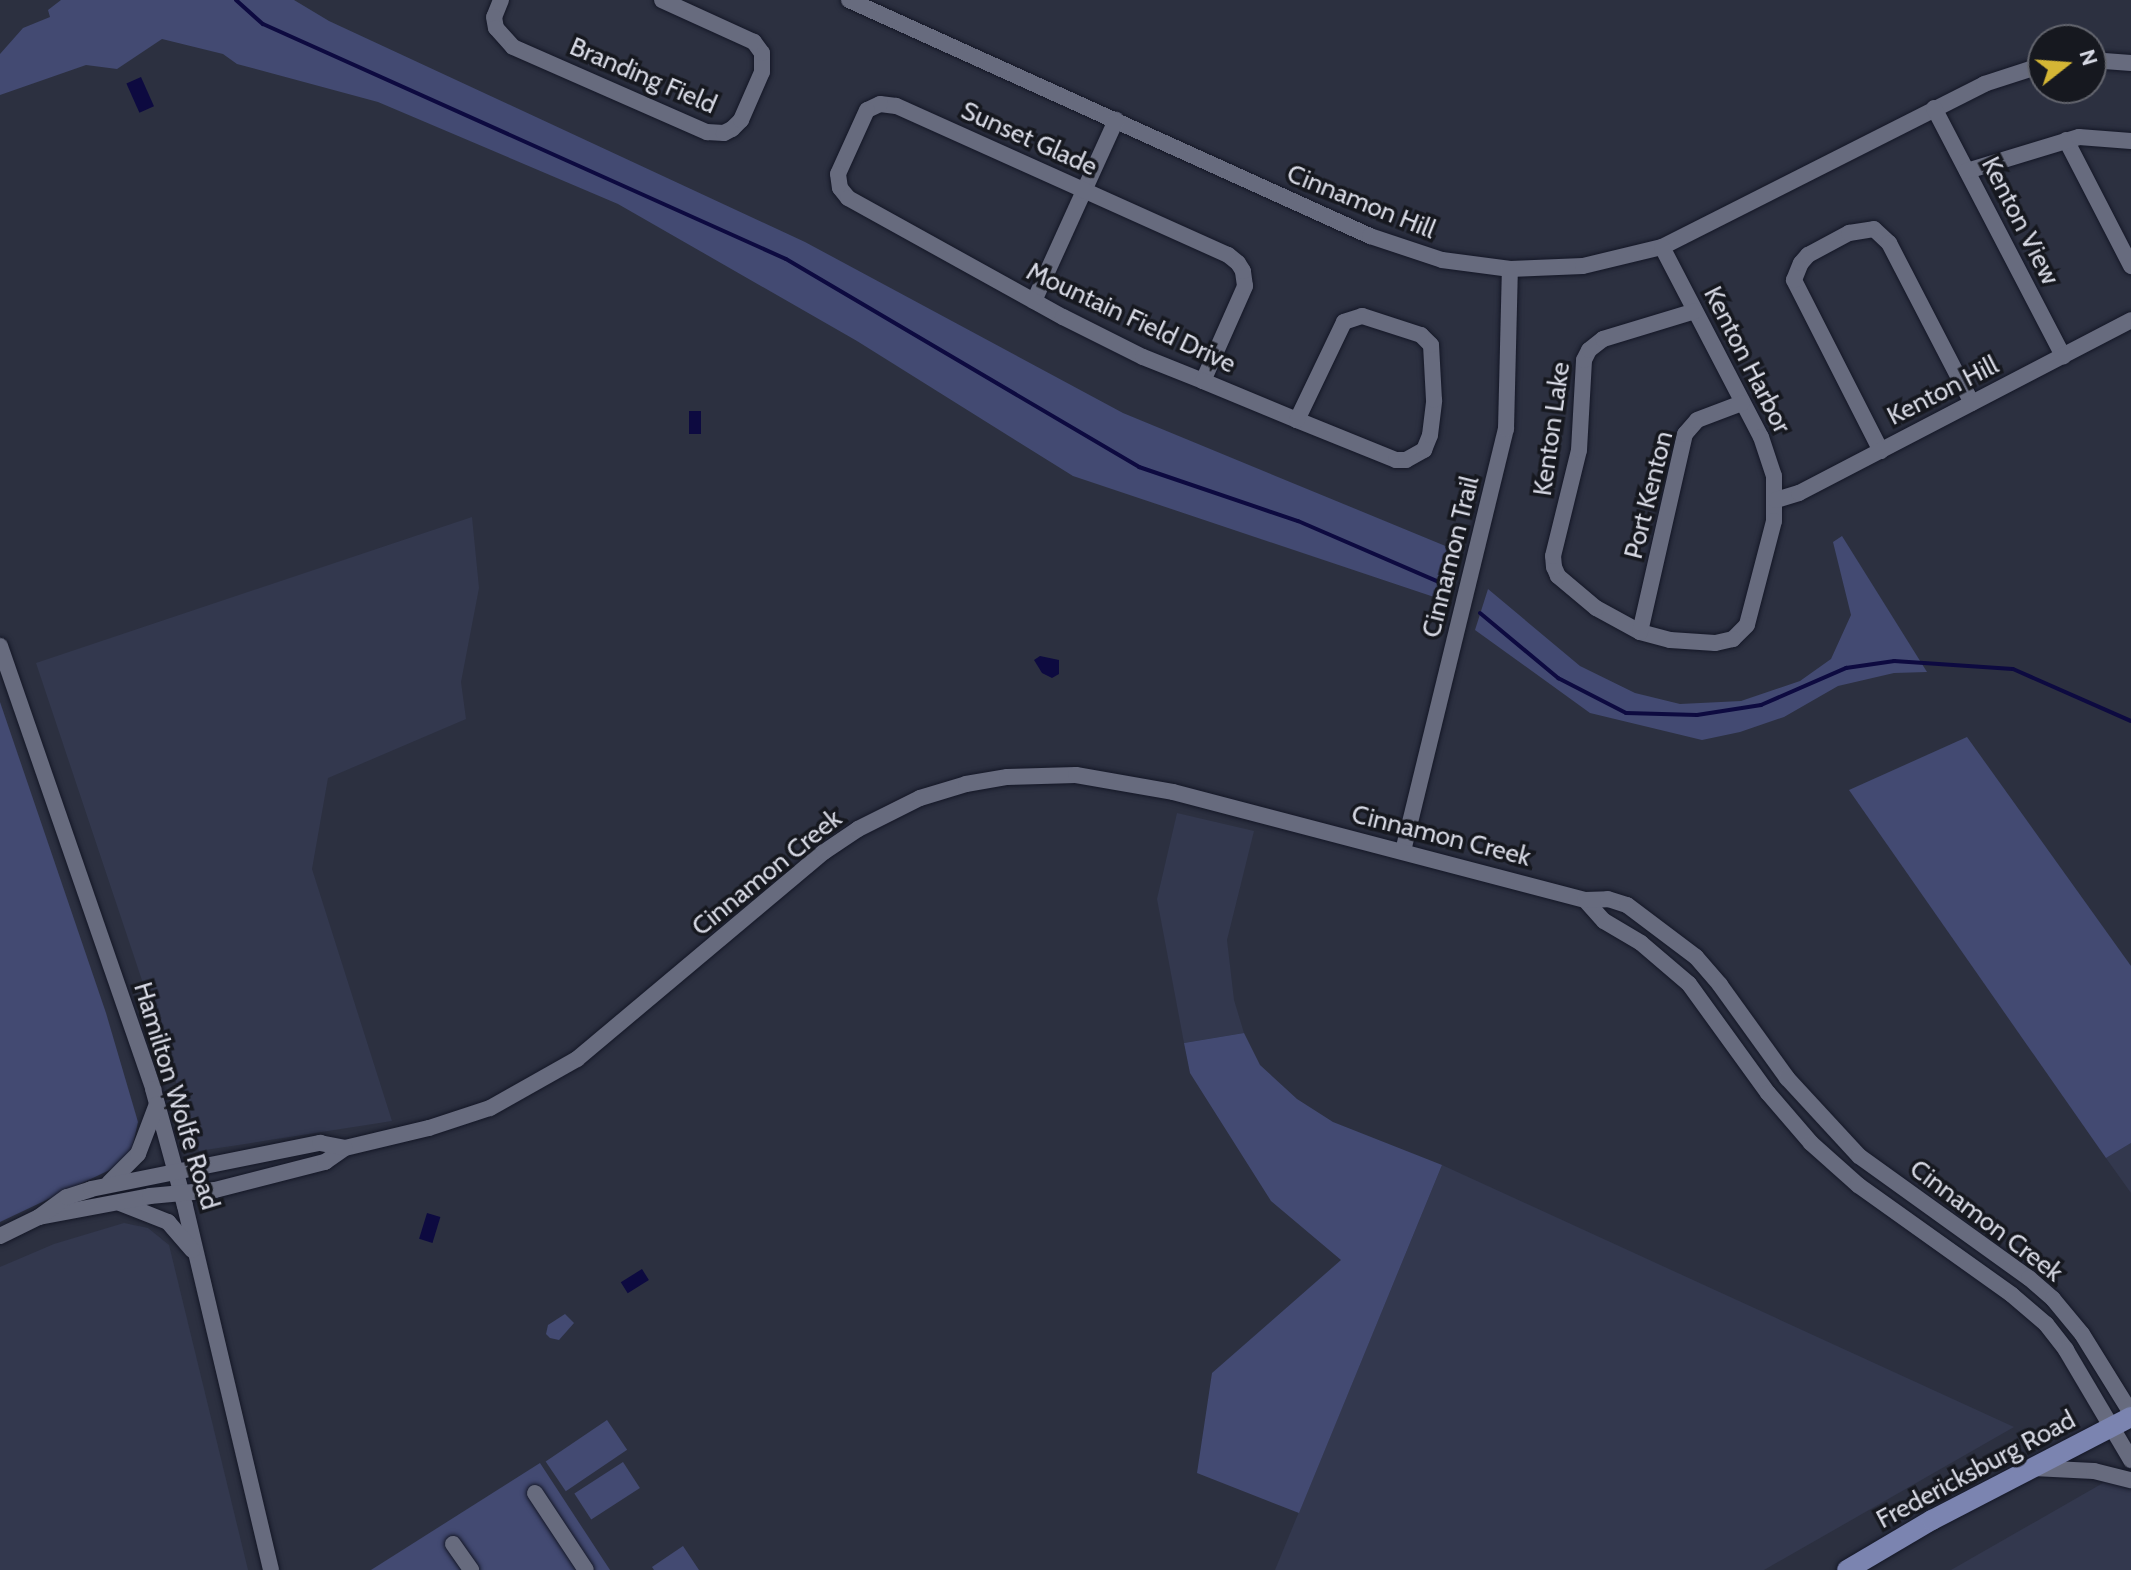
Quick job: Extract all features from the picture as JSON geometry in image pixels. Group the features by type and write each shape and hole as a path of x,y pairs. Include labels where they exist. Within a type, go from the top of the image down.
{"main road":[{"name":"Fredericksburg Road","path":"1847,1570 1932,1520 2131,1415"}],"street":[{"name":"Branding Field","path":"501,0 494,17 499,34 513,47 712,134 724,133 741,120 762,72 758,48 754,42 662,0"},
{"name":"Cinnamon Hill","path":"849,0 1407,250 1442,260 1510,269 1583,266 1662,247 1934,108 1984,84 2027,70"},
{"path":"2107,61 2131,63"},
{"name":"Sunset Glade","path":"840,188 838,174 861,119 874,106 888,104 1228,255 1243,271 1245,286 1203,381"},
{"name":"Kenton View","path":"1934,108 2063,356"},
{"path":"1034,301 1116,120"},
{"path":"1967,171 2066,140 2095,136 2131,141"},
{"path":"2066,140 2131,266"},
{"name":"Mountain Field Drive","path":"840,188 861,206 1143,357 1203,381 1297,420 1396,460 1415,457 1424,450 1430,435 1434,353 1426,338 1362,316 1344,322 1297,420"},
{"path":"1881,451 1796,289 1794,280 1801,263 1831,242 1863,229 1882,234 1972,403"},
{"name":"Kenton Harbor","path":"1640,632 1694,643 1715,643 1742,633 1747,625 1770,541 1776,500 1768,455 1662,247"},
{"name":"Cinnamon Trail","path":"1403,851 1506,429 1510,269"},
{"name":"Kenton Lake","path":"1640,632 1596,608 1558,576 1554,567 1553,556 1579,450 1584,360 1596,342 1695,311"},
{"name":"Kenton Hill","path":"1776,500 1799,493 2131,320"},
{"name":"Port Kenton","path":"1640,632 1685,434 1697,420 1742,403"},
{"name":"Hamilton Wolfe Road","path":"0,646 157,1104 197,1256 271,1570"},
{"name":"Cinnamon Creek","path":"39,1217 215,1190 325,1162 345,1148 457,1120 548,1079 625,1021 824,852 884,814 966,784 1019,776 1088,776 1173,792 1585,900 1608,899 1627,905 1655,923 1696,957 1787,1078 1859,1156 2008,1262 2053,1299 2082,1334 2131,1415"},
{"name":"Cinnamon Creek","path":"1585,900 1604,921 1664,960 1706,1004 1768,1093 1811,1143 1879,1201 1993,1282 2053,1333 2131,1460"},
{"path":"1641,943 1655,923"},
{"path":"106,1185 138,1154 157,1104"},
{"name":"Cinnamon Creek","path":"39,1217 67,1197 106,1185 320,1143 345,1148"},
{"path":"119,1203 168,1222 197,1256"},
{"path":"0,1236 39,1217"},
{"path":"1993,1282 2008,1262"},
{"path":"2033,1468 2094,1471 2131,1480"},
{"path":"535,1493 586,1570"},
{"path":"453,1544 471,1570"}],"shaded area":[{"path":"61,0 294,0 329,21 805,242 1123,413 1460,552 1449,602 1073,476 857,341 618,204 378,102 237,64 223,54 162,39 117,69 86,65 0,95 0,54 23,28 50,17 48,10"},
{"path":"141,77 154,106 139,113 126,84"},
{"path":"689,411 701,411 701,434 689,434"},
{"path":"472,517 479,588 461,682 466,719 328,778 312,869 392,1121 199,1151 36,663"},
{"path":"1842,536 1927,672 1894,673 1838,686 1784,717 1740,732 1702,740 1590,713 1475,630 1488,589 1580,666 1635,693 1680,704 1741,701 1800,681 1831,659 1851,615 1833,542"},
{"path":"1040,656 1059,660 1059,674 1052,678 1042,673 1034,660"},
{"path":"0,702 106,1013 138,1122 132,1149 116,1167 0,1222"},
{"path":"1967,737 2131,966 2131,1143 2106,1158 1849,790"},
{"path":"1177,813 1254,831 1227,940 1234,1000 1244,1033 1184,1043 1157,899"},
{"path":"1244,1033 1260,1065 1297,1099 1333,1122 1442,1165 1299,1513 1197,1473 1212,1373 1341,1260 1271,1201 1190,1073 1184,1043"},
{"path":"2131,1143 2131,1193 2106,1158"},
{"path":"1442,1165 2014,1427 1764,1570 1275,1570"},
{"path":"427,1213 440,1217 432,1243 419,1239"},
{"path":"124,1223 148,1228 169,1245 248,1570 0,1570 0,1267 54,1244"},
{"path":"642,1269 649,1280 628,1293 621,1282"},
{"path":"565,1314 574,1323 559,1340 550,1338 546,1334 548,1325"},
{"path":"607,1420 627,1450 566,1491 546,1461"},
{"path":"623,1462 640,1488 591,1520 574,1494"},
{"path":"540,1463 610,1570 371,1570"},
{"path":"2131,1470 2131,1570 1951,1570 2103,1483"},
{"path":"683,1546 699,1570 654,1570 652,1567"}],"waterway":[{"path":"236,0 263,24 786,259 1139,467 1298,521 1453,588"},
{"path":"1480,613 1558,678 1626,713 1697,715 1761,705 1846,668 1894,661 2013,669 2131,721"}]}
